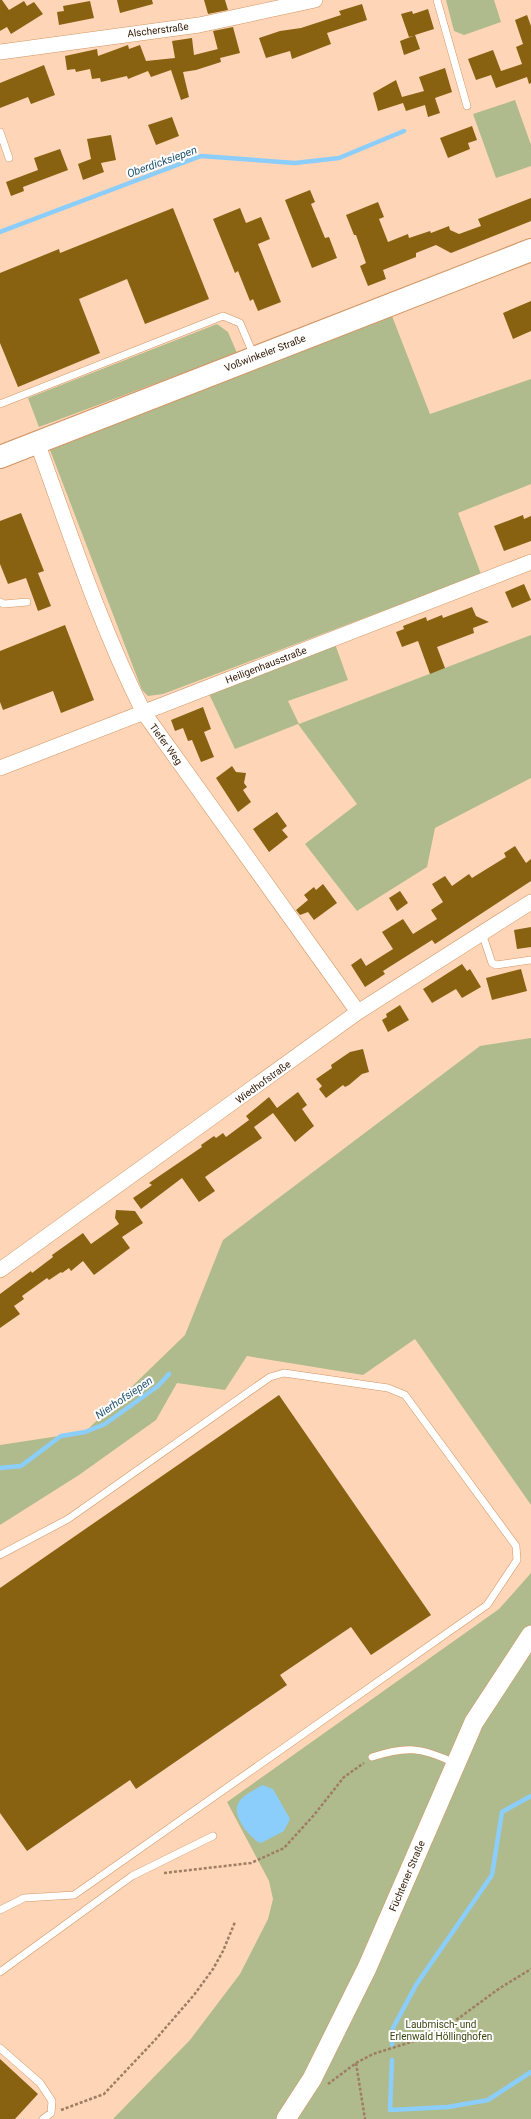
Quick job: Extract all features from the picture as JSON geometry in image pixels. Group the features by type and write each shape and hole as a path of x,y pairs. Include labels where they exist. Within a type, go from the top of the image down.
{"main road":[{"name":"Voßwinkeler Straße","path":"0,457 254,356 531,250"}],"street":[{"name":"Alscherstraße","path":"0,52 199,24 315,0"},
{"name":"Tiefer Weg","path":"37,442 95,603 127,680 144,713 358,1012"},
{"name":"Heiligenhausstraße","path":"0,768 531,562"},
{"name":"Wiedhofstraße","path":"0,1270 358,1012 531,902"},
{"name":"Füchtener Straße","path":"286,2119 312,2079 367,1968 454,1763 474,1722 531,1635"}],"lane":[{"path":"437,0 467,106"},
{"path":"0,132 9,158"},
{"path":"0,404 223,316 240,323 254,356"},
{"path":"0,602 4,604 27,602"},
{"path":"482,934 492,964 496,966 531,960"},
{"path":"0,1555 68,1519 270,1377 284,1373 388,1388 405,1396 516,1546 517,1560 487,1605 74,1895 24,1898 0,1910"},
{"path":"372,1757 396,1750 410,1749 436,1754 454,1763"},
{"path":"0,1972 132,1876 213,1836"},
{"path":"0,2048 40,2083 52,2101 51,2113 42,2119"}],"path":[{"path":"132,1876 260,1861 284,1848 314,1815 344,1777 372,1757"},
{"path":"51,2113 82,2104 104,2094 117,2081 155,2040 209,1974 223,1951 235,1922"},
{"path":"327,2086 356,2063 373,2054 441,2031 500,1988 531,1969"},
{"path":"356,2063 365,2119"}],"green space":[{"path":"446,0 494,0 501,22 464,35 454,31"},
{"path":"515,100 531,145 531,166 496,178 473,114"},
{"path":"392,316 430,414 531,379 531,484 458,513 481,574 163,694 148,696 142,690 50,450"},
{"path":"217,324 228,332 237,353 39,427 28,398"},
{"path":"531,635 531,778 435,828 427,867 357,911 305,844 357,804 298,724 235,749 209,694 335,644 348,680 288,701 299,724"},
{"path":"531,1038 531,1505 415,1339 363,1375 247,1356 225,1390 177,1383 156,1420 79,1475 0,1525 0,1445 85,1432 185,1335 223,1240 480,1046"},
{"name":"Laubmisch- und Erlenwald Höllinghofen","path":"531,1573 531,2119 113,2119 190,2040 240,1974 268,1919 273,1899 269,1881 227,1802 499,1609"}],"water":[{"path":"262,1785 273,1789 290,1819 284,1831 261,1843 252,1837 242,1826 237,1813 237,1807 243,1797"}],"building":[{"path":"0,0 2,0 9,10 24,1 27,6 34,2 43,14 11,34 7,27 0,31"},
{"path":"117,0 152,0 153,4 120,13"},
{"path":"204,0 225,0 228,10 208,14"},
{"path":"90,1 94,18 59,25 57,12 64,11 63,6"},
{"path":"362,4 367,20 327,33 331,44 292,59 290,51 266,58 259,38 280,31 301,28 341,15 339,11"},
{"path":"428,9 434,29 415,35 420,49 404,55 400,41 413,36 409,37 401,14 412,11 413,14"},
{"path":"527,15 531,26 531,83 529,84 527,77 496,88 491,75 476,80 468,59 493,50 501,71 522,64 516,47 523,44 515,20"},
{"path":"233,27 240,53 220,58 213,31"},
{"path":"192,38 194,55 218,49 221,62 196,70 183,72 189,97 181,100 171,70 151,77 148,71 128,79 127,76 101,82 100,78 92,79 90,69 76,72 75,69 67,70 65,56 97,49 98,56 128,45 129,49 140,45 146,61 175,58 172,41"},
{"path":"44,65 55,95 31,104 28,97 0,108 0,83"},
{"path":"445,68 452,92 435,98 440,113 428,117 425,105 406,111 403,103 378,111 373,93 396,80 402,97 424,91 419,77"},
{"path":"172,117 179,136 156,145 148,125"},
{"path":"472,126 477,140 468,143 470,149 448,158 440,138"},
{"path":"111,135 116,160 101,163 104,172 83,180 78,164 91,159 87,139"},
{"path":"60,149 68,170 23,187 24,191 11,196 6,182 38,170 34,158"},
{"path":"310,190 315,202 311,204 325,238 329,237 337,258 312,268 285,200"},
{"path":"531,198 531,221 451,253 436,245 416,253 416,257 383,270 386,279 368,286 360,266 366,263 356,235 354,235 346,215 378,202 384,217 379,219 388,242 408,234 409,238 430,231 431,233 449,226 450,230 459,234 481,226 478,219"},
{"path":"173,208 209,299 145,324 127,279 79,299 100,353 18,387 0,343 0,273 59,249 60,253"},
{"path":"240,208 246,223 261,217 270,239 258,244 281,302 258,311 253,299 250,301 238,271 235,273 213,219"},
{"path":"531,301 531,331 513,339 503,313"},
{"path":"21,513 44,571 38,573 51,606 38,611 26,578 8,584 0,564 0,521"},
{"path":"523,515 524,519 531,516 531,541 504,551 494,526"},
{"path":"524,584 531,600 512,608 505,592"},
{"path":"472,607 476,616 489,622 473,628 474,633 437,647 445,668 430,674 418,641 402,647 396,632 404,629 403,626 426,617 427,621 442,615 443,618"},
{"path":"65,625 94,700 61,713 53,691 3,710 0,702 0,651"},
{"path":"203,707 211,729 204,732 214,757 201,762 192,740 188,741 183,728 175,731 171,720"},
{"path":"232,766 236,772 246,773 244,783 247,787 243,790 251,802 238,812 216,778"},
{"path":"277,812 287,826 282,830 288,837 269,852 253,829"},
{"path":"515,846 526,863 531,859 531,881 435,944 432,940 383,971 385,974 365,987 351,965 361,958 366,966 393,949 382,932 403,919 413,934 437,919 431,910 443,902 432,884 445,876 452,886 469,874 472,878 506,857 504,853"},
{"path":"323,884 337,903 314,920 308,912 300,915 296,910 308,900 304,895 314,887 316,890"},
{"path":"400,891 408,903 397,911 389,898"},
{"path":"531,927 531,947 517,949 514,930"},
{"path":"462,964 467,971 470,969 481,987 462,998 456,989 432,1003 423,989"},
{"path":"521,969 527,991 492,1000 486,978"},
{"path":"400,1005 409,1020 388,1032 382,1020 387,1017 386,1014"},
{"path":"363,1049 369,1072 362,1074 345,1087 343,1085 326,1098 319,1089 322,1086 316,1079 332,1068 331,1065 350,1052"},
{"path":"298,1092 307,1105 302,1109 314,1126 295,1142 273,1113 254,1127 262,1138 205,1177 215,1191 199,1202 182,1178 141,1209 133,1198 152,1185 149,1183 202,1147 201,1145 214,1136 216,1138 223,1133 226,1137 249,1120 253,1125 246,1116 269,1097 277,1108"},
{"path":"116,1210 135,1211 143,1223 122,1237 130,1248 94,1275 83,1261 71,1271 69,1268 49,1280 47,1278 22,1296 24,1299 14,1306 20,1314 0,1328 0,1294 31,1271 32,1273 53,1257 52,1255 83,1233 91,1244 119,1224 115,1218"},
{"path":"279,1395 431,1615 371,1655 351,1627 280,1675 287,1685 136,1789 130,1780 27,1851 0,1813 0,1588"},
{"path":"0,2059 38,2094 15,2119 0,2119"}],"waterway":[{"name":"Oberdicksiepen","path":"0,232 201,156 295,163 339,158 404,131"},
{"name":"Nierhofsiepen","path":"0,1468 21,1466 61,1436 85,1432 105,1424 158,1386 169,1374"},
{"path":"392,2045 393,2028 416,1985 492,1875 502,1812 531,1796"},
{"path":"392,2060 390,2110 448,2107 488,2100 531,2072"}]}
